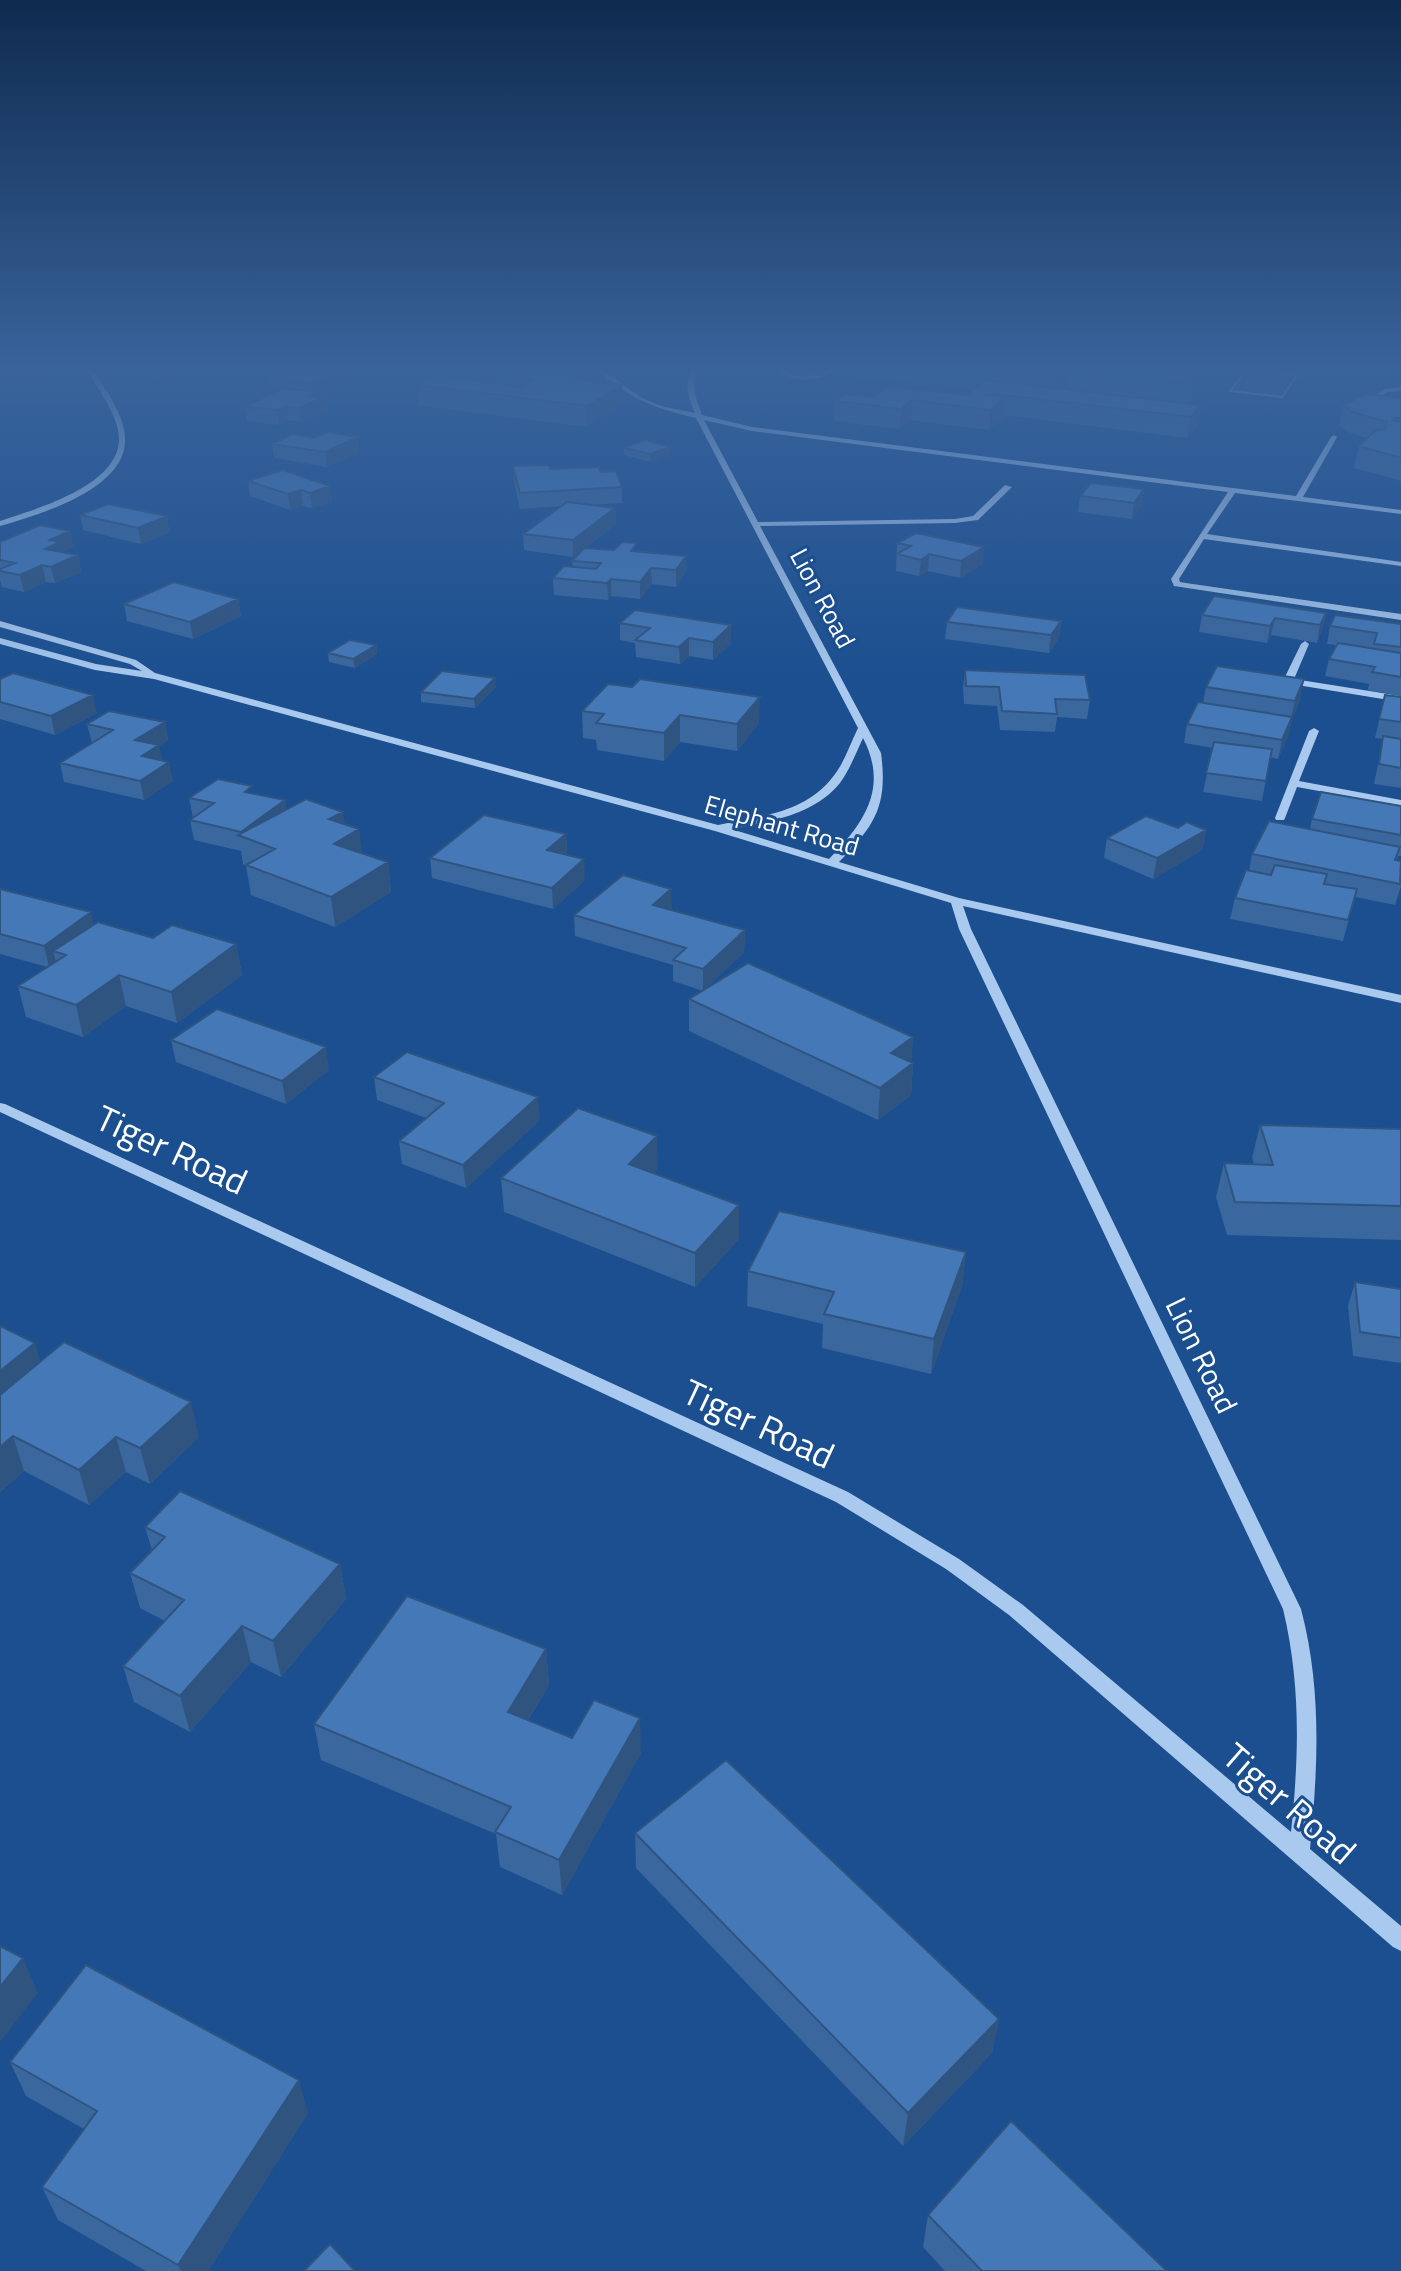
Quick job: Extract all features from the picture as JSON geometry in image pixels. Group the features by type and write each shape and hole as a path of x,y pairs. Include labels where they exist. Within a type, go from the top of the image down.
{"street":[{"path":"0,524 93,485 109,472"},
{"name":"Lion Road","path":"727,472 876,753 879,787 854,841 832,862"},
{"path":"1085,472 1401,512"},
{"path":"1298,499 1314,472"},
{"path":"754,524 955,521 975,518 1008,487"},
{"path":"1233,491 1180,568 1175,579 1177,584 1401,617"},
{"path":"0,514 11,520"},
{"path":"1202,536 1401,564"},
{"name":"Elephant Road","path":"0,624 133,662 155,676"},
{"name":"Elephant Road","path":"0,641 120,673 155,676 719,829 956,901 1401,999"},
{"path":"1305,644 1288,681 1401,699"},
{"path":"61,658 85,647"},
{"path":"719,829 776,817 827,790 842,772 863,727"},
{"path":"1280,818 1314,731"},
{"path":"1293,783 1401,803"},
{"name":"Lion Road","path":"956,901 965,929 1292,1609 1303,1649 1308,1696 1309,1760 1299,1854"},
{"name":"Tiger Road","path":"0,1107 842,1497 982,1583 1401,1940"}],"building":[{"path":"277,472 289,472 330,486 310,493 301,490 288,494 248,481"},
{"path":"515,472 616,472 622,487 520,493"},
{"path":"1091,483 1144,489 1134,503 1080,496"},
{"path":"567,502 615,508 573,540 523,534"},
{"path":"108,504 167,516 138,528 80,515"},
{"path":"40,525 70,531 50,540 60,542 45,549 78,555 51,567 42,565 20,575 0,571 15,563 0,560 0,542"},
{"path":"916,533 984,547 961,561 929,554 921,560 897,554 911,546 897,543"},
{"path":"622,542 637,543 631,551 686,556 676,570 651,568 640,582 611,579 607,583 553,578 564,566 596,569 601,563 572,561 584,548 614,550"},
{"path":"174,582 238,599 190,622 124,604"},
{"path":"1214,596 1326,613 1320,625 1275,618 1270,626 1202,615"},
{"path":"957,607 1061,621 1051,635 947,622"},
{"path":"635,610 731,625 713,642 689,638 679,647 635,640 650,628 620,623"},
{"path":"1335,615 1401,624 1401,647 1374,644 1377,633 1330,626"},
{"path":"350,640 376,645 353,659 328,653"},
{"path":"1338,643 1401,653 1401,677 1372,672 1375,667 1329,659"},
{"path":"1217,666 1304,679 1295,701 1206,687"},
{"path":"965,670 1085,675 1090,700 1055,699 1057,714 1002,711 999,687 966,686"},
{"path":"442,671 495,678 474,699 421,692"},
{"path":"13,673 93,695 51,716 0,702 0,679"},
{"path":"640,679 760,697 737,724 680,715 664,733 596,723 604,714 582,711 608,684 632,687"},
{"path":"1385,695 1401,697 1401,722 1379,719"},
{"path":"1198,702 1292,717 1282,740 1187,724"},
{"path":"109,711 165,722 135,740 159,745 142,756 169,762 140,781 60,763 113,730 87,724"},
{"path":"1383,736 1401,739 1401,768 1379,764"},
{"path":"1214,742 1272,749 1266,781 1206,773"},
{"path":"218,779 252,786 245,792 285,800 241,832 190,820 214,803 189,798"},
{"path":"1321,792 1401,806 1401,835 1312,819"},
{"path":"306,799 343,812 329,819 359,829 334,844 388,862 331,897 246,865 275,849 238,835"},
{"path":"484,815 566,834 547,850 584,859 552,888 430,858"},
{"path":"1146,816 1178,828 1187,822 1206,830 1157,858 1107,838"},
{"path":"1269,821 1400,847 1395,860 1401,861 1400,884 1252,854"},
{"path":"1275,865 1327,874 1324,884 1357,889 1348,920 1235,898 1246,870 1271,875"},
{"path":"623,875 671,889 653,905 745,930 703,969 673,960 686,948 574,915"},
{"path":"0,889 91,912 44,946 0,934"},
{"path":"98,922 153,938 172,925 236,944 171,992 119,975 76,1005 18,986 66,955 53,951"},
{"path":"748,963 913,1037 891,1053 913,1063 880,1088 689,999"},
{"path":"217,1009 326,1047 282,1081 171,1040"},
{"path":"407,1052 538,1097 463,1165 399,1141 444,1103 374,1077"},
{"path":"578,1108 657,1136 629,1164 739,1205 695,1253 501,1178"},
{"path":"1260,1125 1401,1129 1401,1206 1235,1202 1224,1163 1273,1165"},
{"path":"779,1211 966,1252 934,1339 824,1314 834,1292 748,1271"},
{"path":"1355,1282 1401,1289 1401,1338 1360,1332"},
{"path":"0,1326 35,1343 0,1371"},
{"path":"64,1342 191,1402 140,1448 116,1437 79,1470 13,1436 0,1447 0,1395"},
{"path":"180,1491 340,1564 273,1641 242,1626 180,1696 123,1666 184,1600 130,1573 165,1537 145,1527"},
{"path":"407,1596 546,1649 508,1712 572,1738 594,1700 640,1718 559,1860 495,1832 511,1807 314,1724"},
{"path":"726,1760 999,2019 908,2113 635,1833"},
{"path":"0,1946 23,1958 0,1987"},
{"path":"86,1965 299,2080 178,2265 42,2187 97,2111 10,2062"},
{"path":"1011,2121 1167,2271 982,2271 928,2215"},
{"path":"330,2244 355,2271 304,2271"}]}
